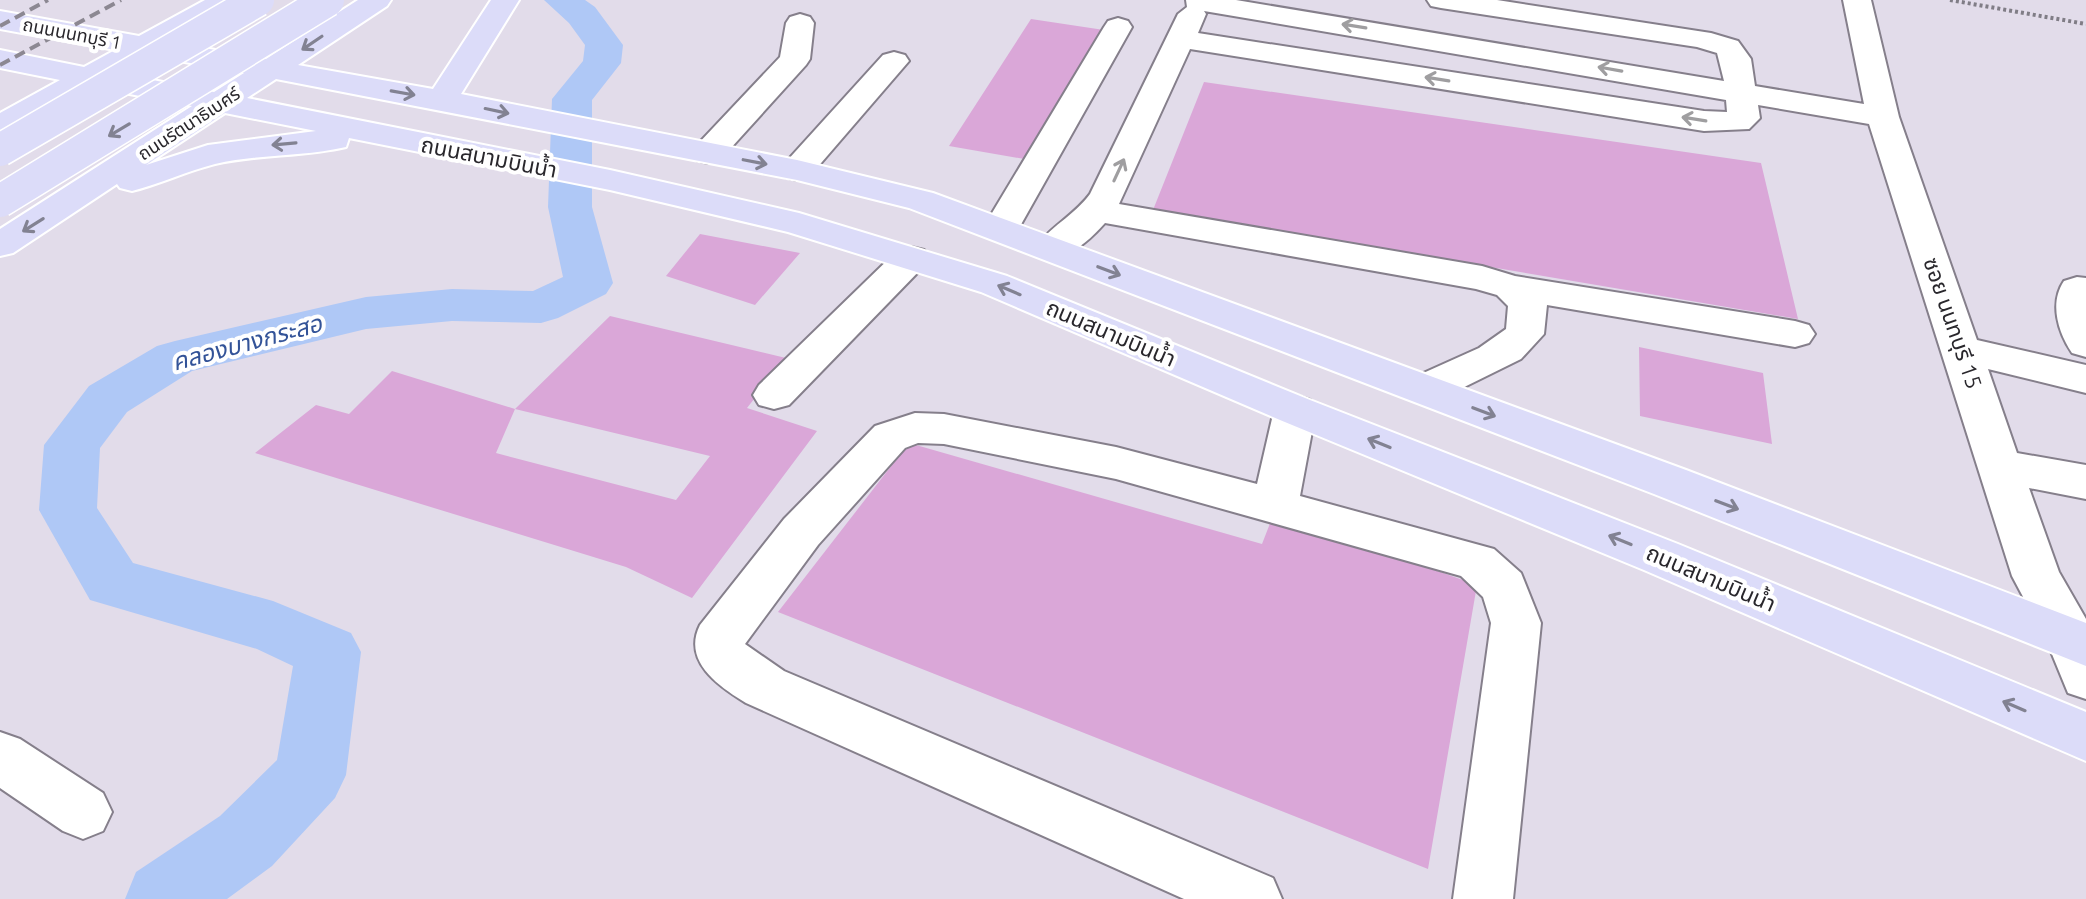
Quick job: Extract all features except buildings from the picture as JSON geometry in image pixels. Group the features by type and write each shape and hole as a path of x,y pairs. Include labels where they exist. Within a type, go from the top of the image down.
{"main road":[{"path":"53,30 152,22 216,0"},
{"path":"0,126 225,0"},
{"path":"0,150 258,0"},
{"name":"ถนนรัตนาธิเบศร์","path":"0,201 328,0"},
{"name":"ถนนรัตนาธิเบศร์","path":"0,245 377,0"},
{"path":"442,100 505,0"},
{"name":"ถนนนนทบุรี 1","path":"0,20 143,48"},
{"name":"ถนนสนามบินน้ำ","path":"143,48 442,100 797,170 921,200 1425,389 2081,654"},
{"name":"ถนนนนทบุรี 1","path":"0,59 90,76"},
{"path":"0,66 14,92 0,113"},
{"name":"ถนนสนามบินน้ำ","path":"90,76 610,180 799,224 994,284 1295,410 1661,557 2086,737"},
{"path":"66,204 208,155 277,144 390,136"}],"street":[{"path":"1181,39 1724,123 1738,122 1744,118 1736,59 1728,47 1701,39 1441,0"},
{"name":"ซอย นนทบุรี 15","path":"1857,0 1883,117 2036,576 2081,654"},
{"path":"1052,249 1096,211 1107,196 1198,1 1398,22 1742,92 1883,117"},
{"path":"708,153 795,59 800,23"},
{"path":"1001,228 1118,27"},
{"path":"797,170 894,61"},
{"path":"1096,211 1452,272 1510,287 1795,334"},
{"path":"774,395 911,258"},
{"path":"1425,389 1496,356 1524,334 1527,302 1510,287"},
{"path":"2086,290 2077,289 2073,304 2086,344"},
{"path":"1963,350 2086,379"},
{"path":"1275,505 1295,410"},
{"path":"1252,899 765,687 739,671 720,653 718,640 801,532 890,437 915,428 944,429 1116,463 1477,562 1504,587 1516,623 1483,899"},
{"path":"2000,466 2086,482"},
{"path":"0,757 83,812"}],"path":[{"path":"1950,0 2086,24"}],"waterway":[{"name":"คลองบางกระสอ","path":"163,899 246,841 310,775 328,652 273,627 112,582 68,510 72,445 108,399 175,358 366,313 452,305 541,307 589,283 570,207 572,99 602,63 604,45 582,15 562,0"}],"railway":[{"path":"0,26 48,0"},
{"path":"0,65 121,0"}]}
